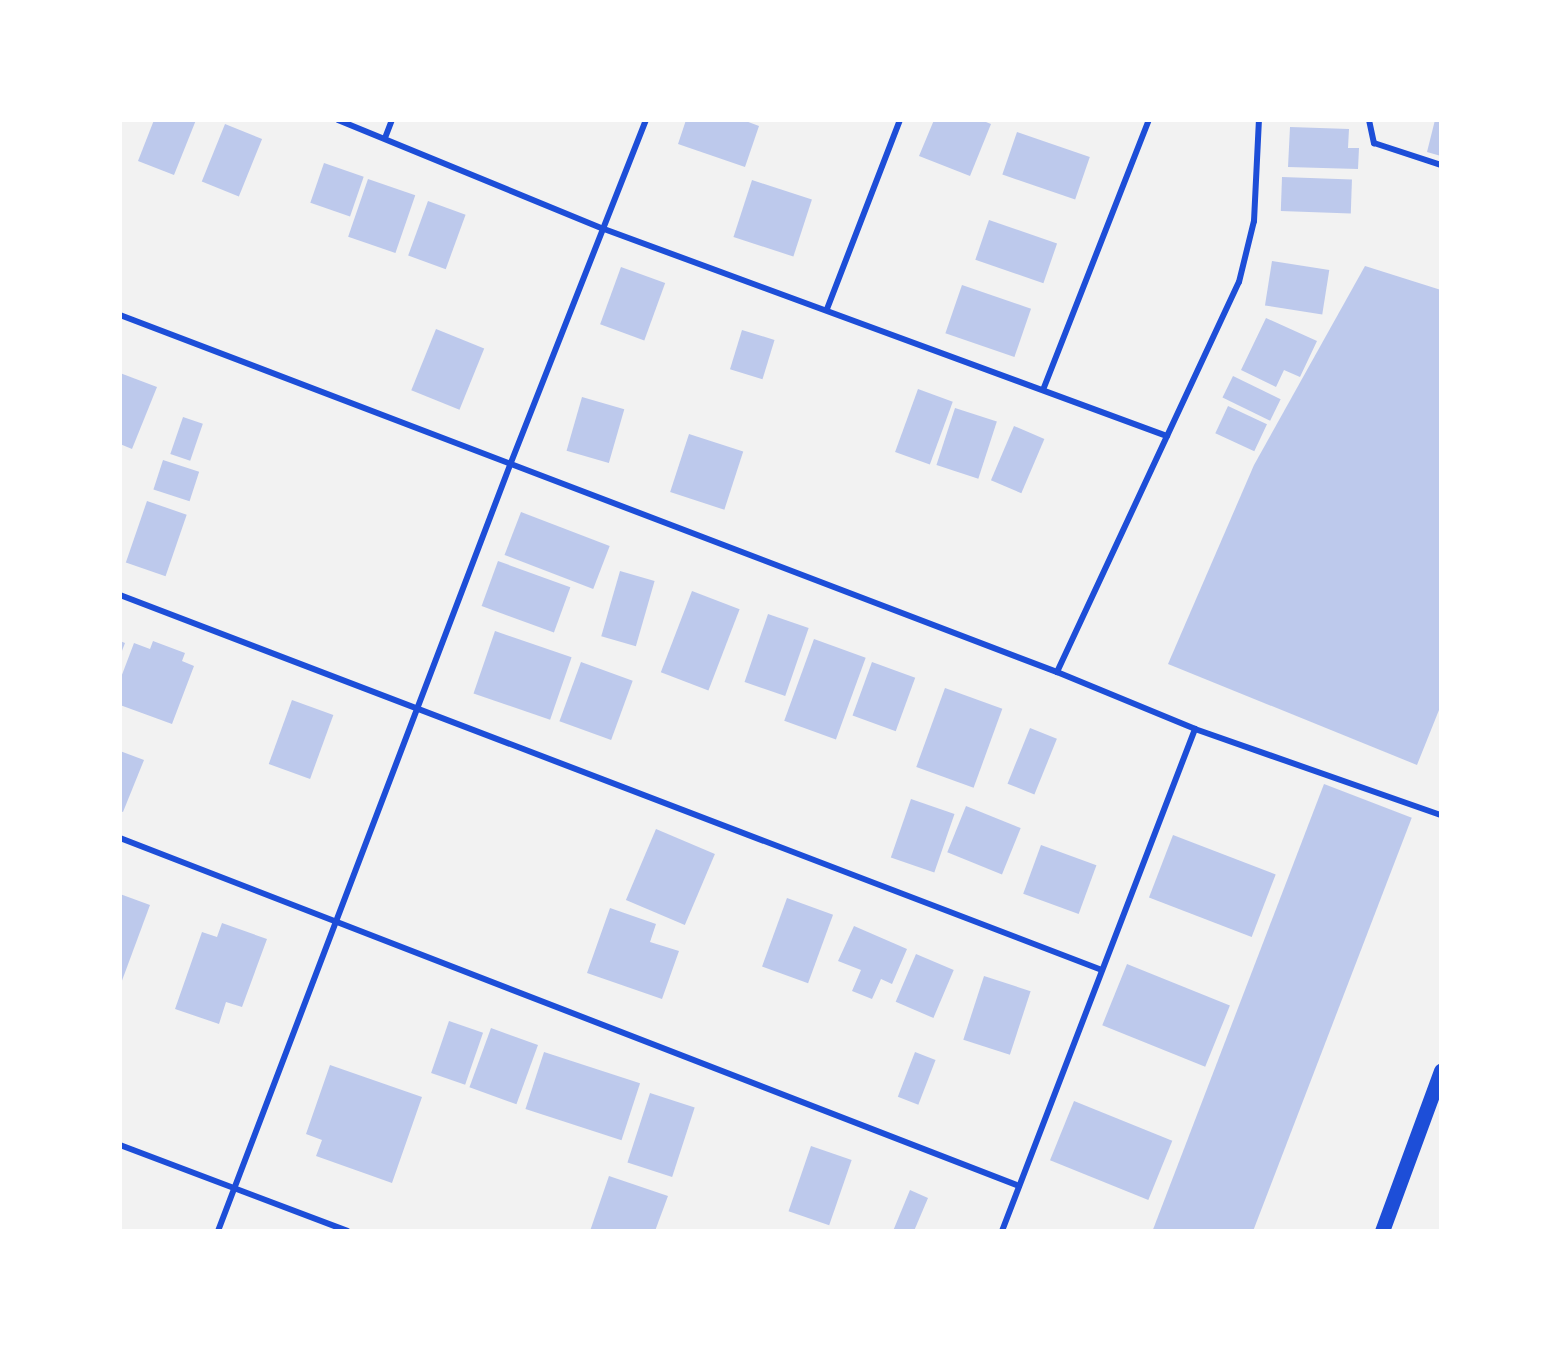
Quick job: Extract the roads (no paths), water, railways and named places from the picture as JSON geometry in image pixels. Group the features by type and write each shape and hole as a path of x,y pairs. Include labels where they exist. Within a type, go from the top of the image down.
{"main road":[{"path":"1382,1231 1441,1071"}],"street":[{"path":"339,120 604,229 827,309 1167,436"},
{"path":"385,138 392,120"},
{"path":"218,1231 510,465 646,120"},
{"path":"827,309 900,120"},
{"path":"1043,390 1149,120"},
{"path":"1057,672 1247,257 1259,173 1259,120"},
{"path":"1369,120 1374,142 1441,165"},
{"path":"120,315 1057,672 1196,729 1441,815"},
{"path":"120,595 1102,970"},
{"path":"1002,1231 1196,729"},
{"path":"120,838 1019,1186"},
{"path":"120,1145 347,1231"}]}
